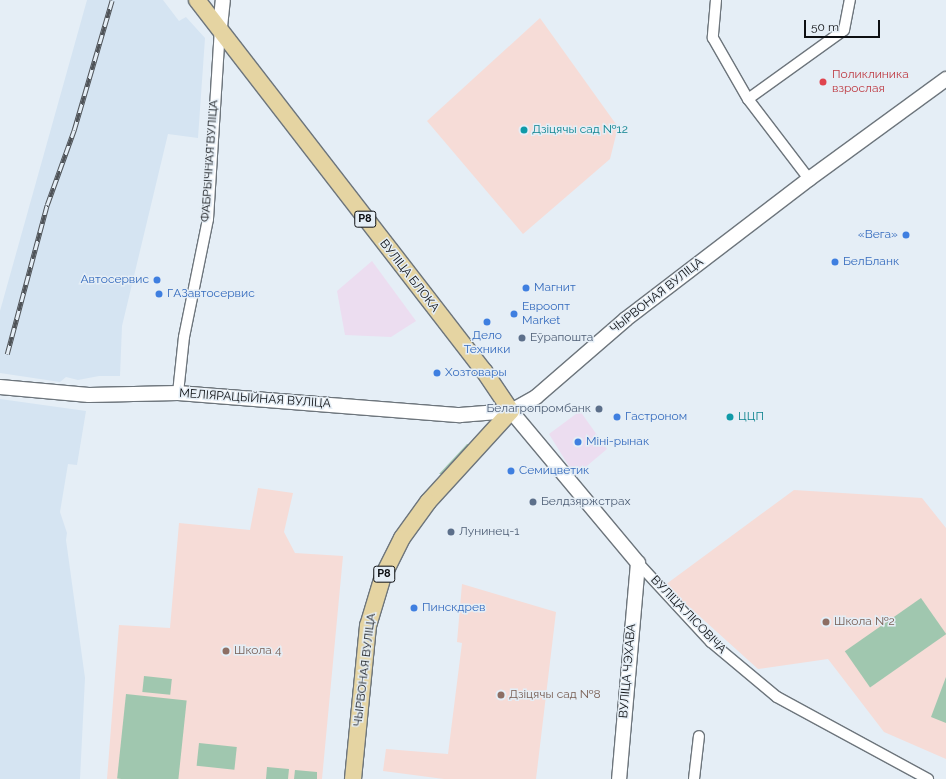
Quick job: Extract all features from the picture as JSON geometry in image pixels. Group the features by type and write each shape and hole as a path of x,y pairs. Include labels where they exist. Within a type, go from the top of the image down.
{"main road":[{"name":"Р8","path":"197,0 220,27"},
{"name":"ВУЛІЦА БЛОКА","path":"220,27 410,278 484,371 511,411"},
{"name":"ЧЫРВОНАЯ ВУЛІЦА","path":"353,779 368,626 383,576 402,538 428,502 511,411"}],"street":[{"name":"ФАБРЫЧНАЯ ВУЛІЦА","path":"178,393 184,337 208,219 223,0"},
{"path":"716,0 713,38 748,99 809,179"},
{"path":"748,99 844,30 850,0"},
{"name":"ЧЫРВОНАЯ ВУЛІЦА","path":"511,411 536,397 626,319 809,179 946,79"},
{"name":"МЕЛІЯРАЦЫЙНАЯ ВУЛІЦА","path":"0,387 89,395 178,393 460,415 511,411"},
{"name":"ВУЛІЦА ЛІСОВІЧА","path":"511,411 638,563 712,642 777,697 928,779"},
{"name":"ВУЛІЦА ЧЭХАВА","path":"619,779 638,563"},
{"path":"694,779 699,736"}],"shaded area":[{"path":"87,0 163,0 179,21 186,17 205,38 198,138 168,134 122,326 120,376 99,376 78,380 66,377 60,382 0,373 0,311"},
{"path":"540,18 618,127 610,159 523,234 427,121"},
{"path":"372,261 416,321 391,337 345,335 337,291"},
{"path":"0,399 86,411 77,465 68,464 60,512 67,533 66,540 85,678 80,779 0,779"},
{"name":"Міні-рынак","path":"580,411 607,449 575,476 549,434"},
{"name":"Школа 4","path":"258,488 293,493 284,532 295,553 343,556 322,779 107,779 119,625 170,628 179,523 250,530"},
{"name":"Школа №2","path":"794,490 922,498 946,528 946,759 884,732 828,659 758,669 665,585"},
{"name":"Дзіцячы сад №8","path":"462,584 556,612 536,779 444,779 383,771 386,749 448,754 462,643 457,642"}],"green space":[{"path":"467,444 470,444 443,474 439,474"},
{"path":"921,598 946,634 870,687 845,651"},
{"path":"144,676 172,679 170,695 142,692"},
{"path":"946,677 946,723 931,717"},
{"path":"126,694 187,700 178,779 117,779"},
{"path":"199,743 237,747 234,770 197,766"},
{"path":"267,767 289,769 288,779 266,779"},
{"path":"295,770 317,772 317,779 294,779"}],"railway":[{"path":"7,354 47,205 74,130 112,0"}],"place":[{"name":"Поликлиника взрослая","path":"823,82"},
{"name":"Дзіцячы сад №12","path":"524,130"},
{"name":"«Вега»","path":"906,235"},
{"name":"БелБланк","path":"835,262"},
{"name":"Автосервис","path":"157,280"},
{"name":"Магнит","path":"526,288"},
{"name":"ГАЗавтосервис","path":"159,294"},
{"name":"Евроопт Market","path":"514,314"},
{"name":"Дело Техники","path":"487,322"},
{"name":"Еўрапошта","path":"522,338"},
{"name":"Хозтовары","path":"437,373"},
{"name":"Белагропромбанк","path":"599,409"},
{"name":"Гастроном","path":"617,417"},
{"name":"ЦЦП","path":"730,417"},
{"name":"Міні-рынак","path":"578,442"},
{"name":"Семицветик","path":"511,471"},
{"name":"Белдзяржстрах","path":"533,502"},
{"name":"Лунинец-1","path":"451,532"},
{"name":"Пинскдрев","path":"414,608"},
{"name":"Школа №2","path":"826,622"},
{"name":"Школа 4","path":"226,651"},
{"name":"Дзіцячы сад №8","path":"501,695"}]}
